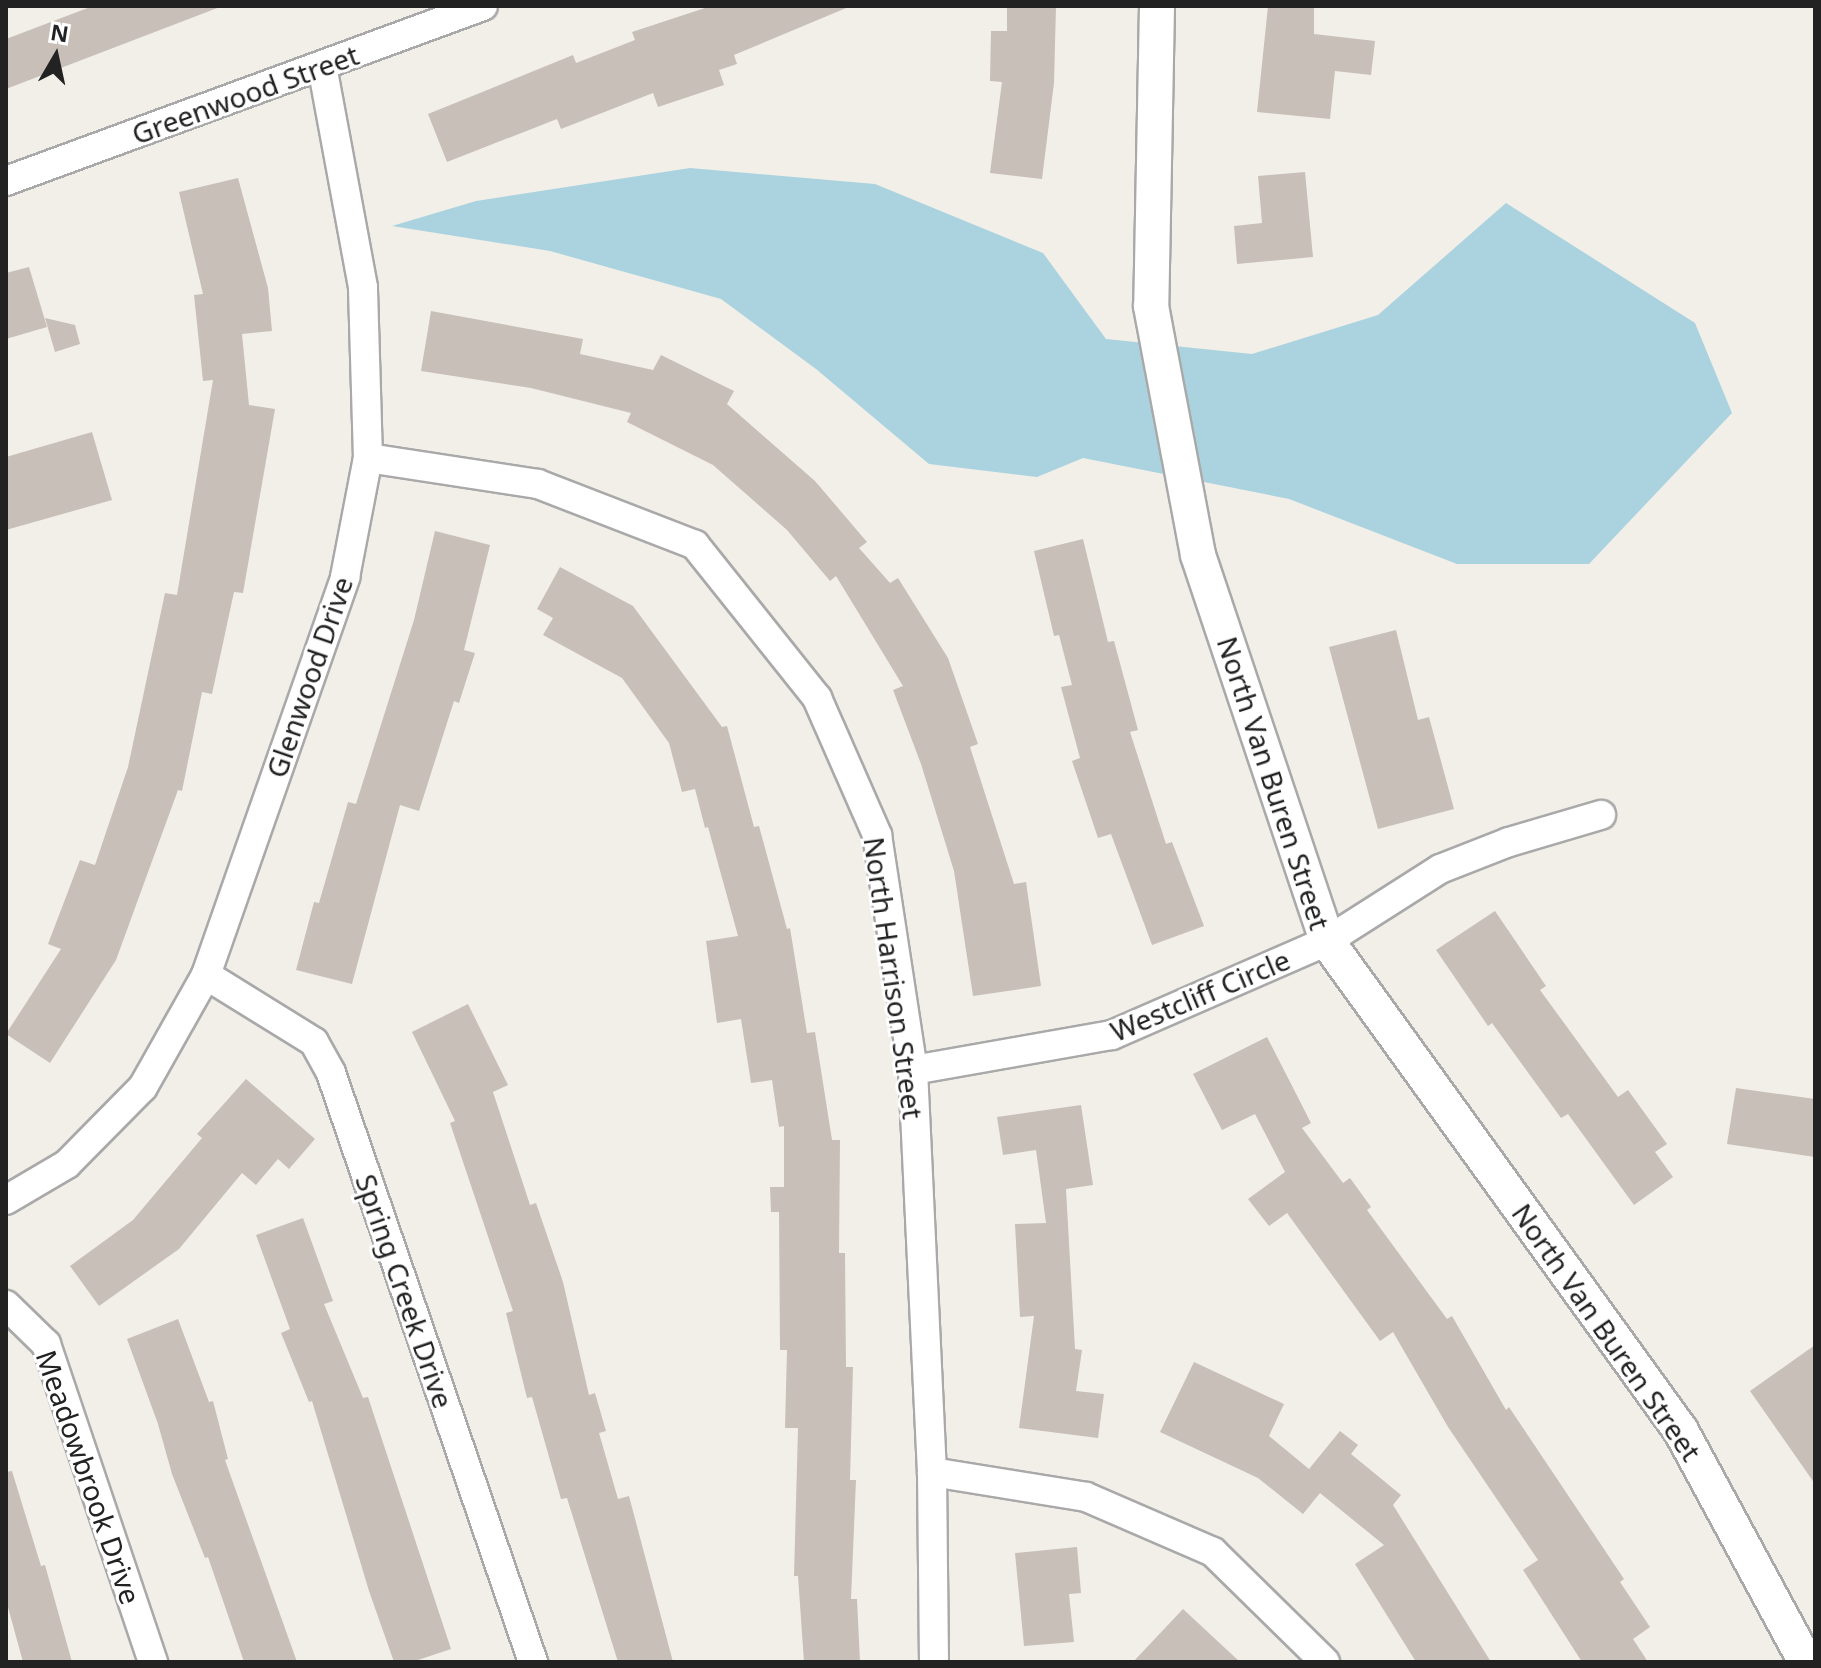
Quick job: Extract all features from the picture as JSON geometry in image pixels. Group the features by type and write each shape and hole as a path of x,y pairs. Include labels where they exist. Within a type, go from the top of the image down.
{"street":[{"name":"Greenwood Street","path":"6,181 483,6"},
{"name":"North Van Buren Street","path":"1157,6 1151,306 1198,555 1327,941 1681,1431 1806,1662"},
{"name":"Glenwood Drive","path":"6,1200 67,1164 143,1087 206,975 345,577 368,458 363,287 322,66"},
{"name":"North Harrison Street","path":"368,458 538,484 695,545 817,698 877,835 913,1070 932,1472 934,1662"},
{"name":"Westcliff Circle","path":"913,1070 1112,1035 1327,941 1440,869 1509,842 1601,815"},
{"name":"Spring Creek Drive","path":"206,975 314,1042 331,1073 533,1662"},
{"name":"Meadowbrook Drive","path":"6,1305 46,1344 153,1662"},
{"path":"932,1472 1086,1497 1213,1552 1325,1662"}],"water":[{"path":"690,168 875,184 1043,253 1106,339 1252,354 1378,315 1506,203 1695,323 1732,413 1589,564 1457,564 1289,499 1083,458 1037,477 929,464 816,369 721,299 550,251 392,226 476,201"}],"building":[{"path":"93,6 220,7 6,89 6,39"},
{"path":"711,6 851,6 734,55 737,64 719,70 724,85 658,107 653,93 561,129 557,119 447,162 428,114 573,55 576,63 635,40 632,32"},
{"path":"1007,6 1056,6 1054,83 1042,179 990,173 1002,82 990,81 991,31 1007,31"},
{"path":"1268,6 1314,6 1314,34 1375,41 1371,75 1335,71 1330,119 1257,112"},
{"path":"1305,172 1313,257 1237,264 1234,226 1262,223 1258,176"},
{"path":"238,178 268,288 272,331 242,334 249,405 275,409 243,593 234,592 212,694 202,692 182,791 178,790 116,960 50,1063 6,1034 61,949 48,944 80,860 95,865 128,767 165,593 177,595 213,380 203,381 194,295 203,294 179,192"},
{"path":"29,267 47,327 6,339 6,273"},
{"path":"431,311 583,339 580,354 653,370 661,355 734,391 727,404 815,481 867,542 859,548 890,583 898,578 948,658 978,744 970,747 1014,884 1026,882 1041,986 973,996 954,871 921,764 893,690 903,686 836,576 830,581 787,530 713,465 627,422 631,413 531,388 421,371"},
{"path":"45,318 75,325 80,344 55,352"},
{"path":"92,432 112,500 6,530 6,457"},
{"path":"435,531 490,545 464,650 475,653 459,703 454,701 419,811 400,805 352,984 296,970 314,902 319,903 348,802 356,804 414,620"},
{"path":"1083,539 1108,642 1114,641 1138,730 1130,732 1166,844 1172,842 1204,926 1152,945 1111,834 1098,838 1072,761 1080,758 1061,687 1072,685 1059,635 1054,636 1034,551"},
{"path":"560,567 633,606 722,727 727,726 754,827 759,826 787,929 790,928 807,1033 815,1032 832,1140 840,1140 839,1253 845,1253 846,1367 853,1367 850,1480 856,1480 851,1599 857,1599 860,1662 804,1662 798,1576 794,1576 798,1428 785,1428 787,1350 780,1350 779,1212 771,1212 770,1187 784,1187 784,1126 779,1127 772,1080 751,1083 741,1019 717,1023 706,941 738,936 695,789 682,792 669,743 622,678 543,635 553,618 537,609"},
{"path":"1396,630 1418,720 1429,717 1454,809 1378,829 1329,647"},
{"path":"1495,911 1546,986 1540,990 1618,1097 1628,1090 1667,1144 1655,1152 1673,1177 1634,1205 1568,1114 1561,1118 1492,1023 1488,1026 1436,950"},
{"path":"468,1004 508,1085 493,1092 530,1205 536,1203 563,1282 589,1395 595,1393 606,1431 599,1433 618,1499 629,1496 673,1662 618,1662 567,1498 561,1499 532,1397 527,1398 506,1313 513,1311 450,1123 455,1121 412,1032"},
{"path":"1267,1037 1311,1123 1302,1128 1343,1183 1350,1178 1371,1207 1367,1210 1447,1319 1452,1316 1506,1410 1509,1407 1624,1579 1620,1582 1650,1627 1633,1639 1648,1662 1582,1662 1523,1570 1538,1560 1448,1427 1393,1332 1380,1341 1287,1213 1269,1226 1248,1199 1285,1172 1255,1114 1222,1130 1193,1074"},
{"path":"246,1079 315,1139 289,1169 278,1159 256,1185 242,1173 179,1249 99,1306 70,1266 133,1220 202,1138 197,1134"},
{"path":"1736,1088 1815,1099 1815,1157 1727,1144"},
{"path":"1081,1105 1093,1185 1066,1189 1075,1349 1082,1350 1076,1391 1104,1394 1098,1438 1019,1428 1034,1316 1020,1317 1015,1224 1046,1223 1036,1150 1003,1155 997,1117"},
{"path":"303,1218 333,1301 324,1304 363,1398 368,1397 451,1649 412,1662 394,1662 369,1591 312,1401 309,1402 281,1333 290,1329 256,1235"},
{"path":"178,1319 209,1402 213,1401 228,1459 225,1460 297,1662 244,1662 208,1557 205,1558 172,1474 158,1424 127,1339"},
{"path":"1815,1345 1815,1484 1750,1391"},
{"path":"1194,1362 1284,1404 1269,1436 1309,1469 1340,1431 1358,1445 1351,1454 1401,1495 1393,1505 1491,1662 1416,1662 1355,1564 1384,1545 1320,1493 1303,1514 1258,1478 1160,1432"},
{"path":"12,1471 41,1566 45,1565 72,1662 23,1662 6,1600 6,1472"},
{"path":"1077,1547 1081,1593 1069,1594 1074,1642 1024,1646 1015,1553"},
{"path":"1183,1609 1240,1662 1133,1662"}]}
